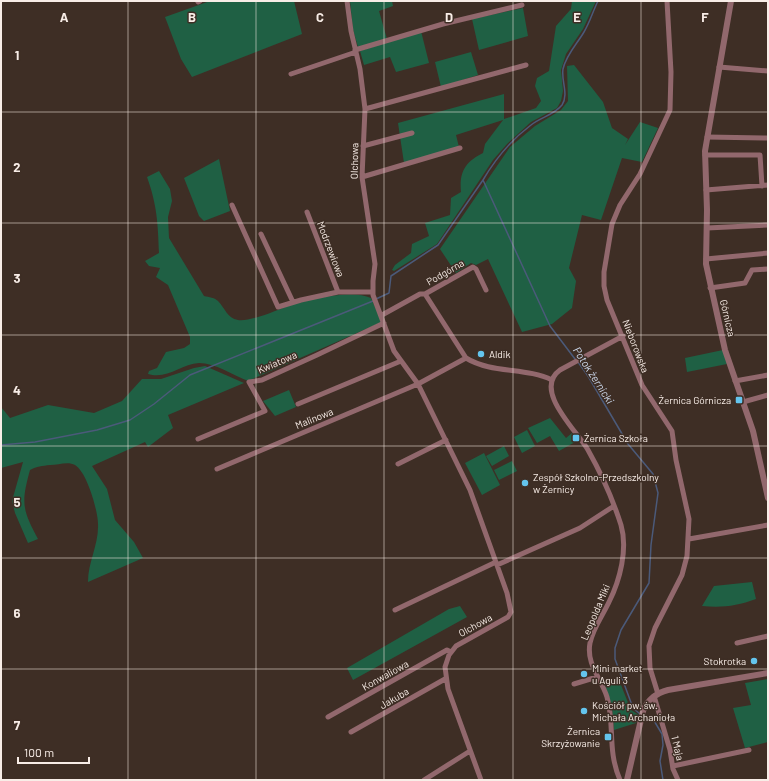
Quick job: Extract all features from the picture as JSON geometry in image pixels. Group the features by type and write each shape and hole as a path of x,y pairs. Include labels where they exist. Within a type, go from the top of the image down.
{"street":[{"name":"Olchowa","path":"347,1 365,109 362,177 375,264 374,297 382,315 392,347 418,384 470,490 497,564 506,593 510,615 462,642 451,652"},
{"name":"Nieborowska","path":"656,695 650,664 650,640 681,578 688,539 688,513 676,460 672,431 644,391 604,291 606,255 611,227 616,212 640,174 670,110 671,72 667,1"},
{"name":"Górnicza","path":"731,1 705,155 707,228 706,259 710,288 725,350 753,431 768,498"},
{"path":"291,74 356,51 443,24 522,5"},
{"path":"365,109 526,65"},
{"path":"719,67 768,72"},
{"path":"363,146 412,133"},
{"path":"707,137 768,138"},
{"path":"362,177 460,148"},
{"path":"705,155 760,155 765,186 706,190"},
{"path":"232,205 278,307 293,302 338,292 374,297"},
{"name":"Modrzewiowa","path":"307,212 338,292"},
{"path":"707,228 768,225"},
{"path":"261,234 293,302"},
{"path":"706,259 768,253"},
{"name":"Podgórna","path":"382,315 420,294 425,294 473,267 476,269 486,290"},
{"path":"710,288 745,284 752,270 768,269"},
{"name":"Podgórna","path":"425,294 466,358"},
{"name":"Kwiatowa","path":"198,439 265,410 249,382 262,380 384,323"},
{"path":"418,384 466,358 480,365 542,376 552,380 557,372 623,336"},
{"path":"298,404 401,361"},
{"path":"735,381 768,374"},
{"name":"Leopolda Miki","path":"552,380 559,412 588,450 614,506 622,531 622,556 615,588 590,644 590,658 608,703 612,757 620,780"},
{"name":"Malinowa","path":"216,469 418,384"},
{"path":"743,402 768,396"},
{"path":"398,464 446,440"},
{"path":"395,610 580,528 614,506"},
{"path":"688,539 768,525"},
{"path":"737,643 768,636"},
{"name":"Konwaliowa","path":"328,717 447,650 451,652"},
{"path":"451,652 444,667 445,679 481,780"},
{"path":"627,780 643,711 648,702 656,695 673,689 768,673"},
{"path":"574,684 598,677"},
{"name":"Jakuba","path":"352,732 445,679"},
{"name":"1 Maja","path":"656,695 673,766 678,780"},
{"path":"673,766 749,750"},
{"path":"424,780 470,751"}],"green space":[{"path":"210,1 294,1 302,34 192,77 181,59 165,17"},
{"path":"350,1 392,1 393,6 379,11 387,39 358,47 353,30"},
{"path":"572,1 596,1 583,29 566,54 561,70 563,91 561,101 557,108 531,122 507,144 493,160 437,244 394,271 392,270 395,265 411,253 412,244 429,236 425,223 450,215 451,198 461,192 461,179 464,168 477,156 483,153 485,144 503,120 456,135 459,147 404,163 398,123 504,94 504,119 536,108 541,101 535,86 537,78 549,71 556,26 571,9"},
{"path":"523,8 528,36 479,50 472,19"},
{"path":"421,31 429,63 396,72 390,57 364,65 360,51"},
{"path":"471,52 478,75 441,87 435,62"},
{"path":"574,65 603,102 612,128 628,139 625,145 640,122 658,128 642,162 622,158 601,220 582,215 569,268 576,281 572,308 552,324 522,332 488,259 476,265 471,263 456,273 440,249 510,147 535,126 561,110 568,101 567,66"},
{"path":"219,159 230,211 204,221 199,216 184,178"},
{"path":"159,171 170,189 172,201 168,217 169,238 204,296 217,300 231,317 238,320 250,319 309,300 353,294 371,298 382,322 248,381 218,367 199,363 161,375 148,374 149,371 157,368 166,352 184,348 190,344 190,337 168,285 156,277 160,268 149,266 145,261 159,253 156,214 153,196 147,177"},
{"path":"723,350 727,364 687,372 685,358"},
{"path":"205,366 244,383 168,415 173,428 148,447 145,442 92,466 107,489 115,520 134,542 143,558 88,582 88,575 97,539 98,518 94,501 84,475 75,465 69,463 42,466 30,470 24,498 26,513 38,539 28,543 15,513 12,501 23,462 1,468 1,407 10,418 48,405 94,413 122,401 142,379 161,379"},
{"path":"289,390 296,407 275,416 263,401"},
{"path":"550,418 566,438 572,433 577,441 559,451 550,436 537,443 528,428"},
{"path":"527,430 535,446 522,453 514,437"},
{"path":"504,446 509,456 492,466 486,456"},
{"path":"484,453 500,485 482,495 465,463"},
{"path":"512,461 517,471 499,480 494,470"},
{"path":"752,582 756,599 729,606 702,606 714,586"},
{"path":"460,606 467,617 353,680 347,668 449,609"},
{"path":"768,679 768,742 745,748 733,708 751,705 745,683"},
{"path":"619,680 631,710 639,715 636,723 614,730 612,706 605,685"}],"waterway":[{"name":"Potok żernicki","path":"575,359 550,326 483,180 493,164 510,143 535,122 555,111 562,105 565,96 563,74 564,64 586,28 598,1"},
{"path":"376,299 389,293 391,276 438,245 483,180"},
{"path":"1,445 35,442 97,430 130,420 154,404 190,375 373,301"},
{"name":"Potok żernicki","path":"578,362 588,376 628,444 653,474 658,493 651,545 649,583 621,630 615,648 615,659 633,708 640,714"},
{"name":"Potok żernicki","path":"644,715 653,719 662,734 663,745 660,761 663,780"}],"place":[{"name":"Aldik","path":"481,354"},
{"name":"Żernica Górnicza","path":"739,400"},
{"name":"Żernica Szkoła","path":"576,438"},
{"name":"Zespół Szkolno-Przedszkolny w Żernicy","path":"525,483"},
{"name":"Stokrotka","path":"754,661"},
{"name":"Mini market u Aguli 3","path":"584,674"},
{"name":"Kościół pw. św. Michała Archanioła","path":"584,711"},
{"name":"Żernica Skrzyżowanie","path":"608,737"}]}
